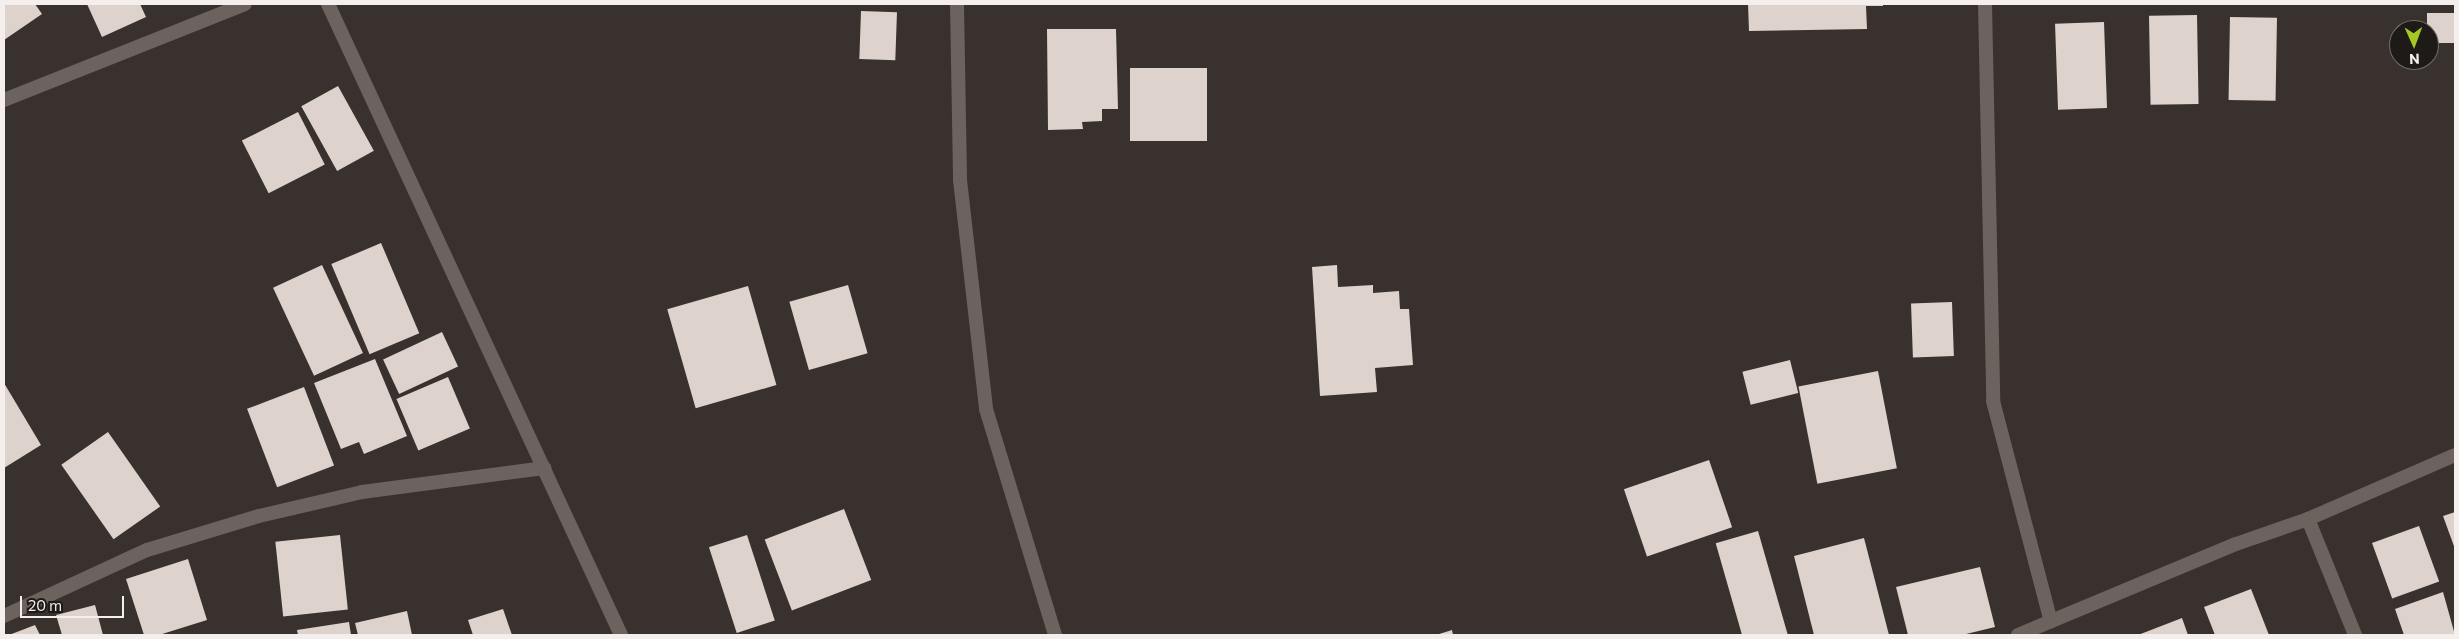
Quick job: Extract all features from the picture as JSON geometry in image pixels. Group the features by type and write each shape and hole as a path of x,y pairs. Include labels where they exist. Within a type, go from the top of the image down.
{"street":[{"path":"4,100 245,4"},
{"path":"328,4 621,635"},
{"path":"957,4 960,180 986,409 1054,635"},
{"path":"1985,4 1992,401 2051,622"},
{"path":"2018,635 2236,544 2308,519 2455,455"},
{"path":"4,616 147,550 259,516 362,492 544,468"},
{"path":"2308,519 2355,635"}],"building":[{"path":"4,4 35,4 42,14 4,40"},
{"path":"87,4 140,4 146,17 102,37"},
{"path":"1748,4 1883,4 1883,6 1866,6 1867,29 1749,31"},
{"path":"861,11 897,12 895,60 859,59"},
{"path":"2427,13 2455,13 2455,43 2439,43 2439,20 2427,20"},
{"path":"2197,15 2199,104 2151,105 2149,16"},
{"path":"2230,17 2277,18 2276,101 2229,100"},
{"path":"2104,22 2107,108 2058,110 2055,24"},
{"path":"1047,29 1116,29 1118,109 1102,109 1102,121 1082,122 1083,129 1048,130"},
{"path":"1130,68 1207,68 1207,141 1130,141"},
{"path":"338,86 374,151 337,171 301,106"},
{"path":"298,112 325,165 269,193 242,141"},
{"path":"381,243 419,333 370,354 331,264"},
{"path":"322,265 363,353 314,376 273,288"},
{"path":"1337,265 1338,287 1373,285 1373,293 1399,291 1400,309 1409,309 1413,365 1375,368 1377,392 1320,396 1312,267"},
{"path":"848,285 868,353 809,370 789,302"},
{"path":"748,286 776,385 696,408 667,309"},
{"path":"1952,302 1954,356 1913,357 1911,303"},
{"path":"442,332 458,366 399,394 383,359"},
{"path":"375,359 407,436 364,454 359,442 341,449 314,383"},
{"path":"1790,360 1798,393 1751,405 1742,372"},
{"path":"1878,371 1897,468 1817,484 1798,386"},
{"path":"448,377 470,429 418,450 396,399"},
{"path":"4,383 41,445 4,468"},
{"path":"304,387 334,465 277,487 247,409"},
{"path":"108,432 160,507 114,539 61,465"},
{"path":"1709,460 1732,527 1647,556 1624,489"},
{"path":"844,509 871,580 792,610 765,539"},
{"path":"2455,512 2455,549 2443,516"},
{"path":"2419,526 2439,581 2392,599 2372,543"},
{"path":"1758,531 1788,635 1742,635 1716,543"},
{"path":"340,535 348,610 283,616 275,542"},
{"path":"747,535 775,621 737,633 709,547"},
{"path":"1864,538 1889,635 1814,635 1794,556"},
{"path":"188,559 207,620 159,635 144,635 126,579"},
{"path":"1980,567 1995,627 1962,635 1908,635 1896,587"},
{"path":"2251,589 2269,635 2215,635 2204,607"},
{"path":"2443,592 2455,635 2404,635 2395,609"},
{"path":"95,605 103,635 62,635 56,615"},
{"path":"503,609 512,635 473,635 468,620"},
{"path":"407,611 412,635 358,635 355,623"},
{"path":"2182,618 2188,635 2138,635"},
{"path":"349,622 351,635 298,635 297,630"},
{"path":"35,625 40,635 9,635"},
{"path":"1452,630 1453,635 1436,635"}]}
